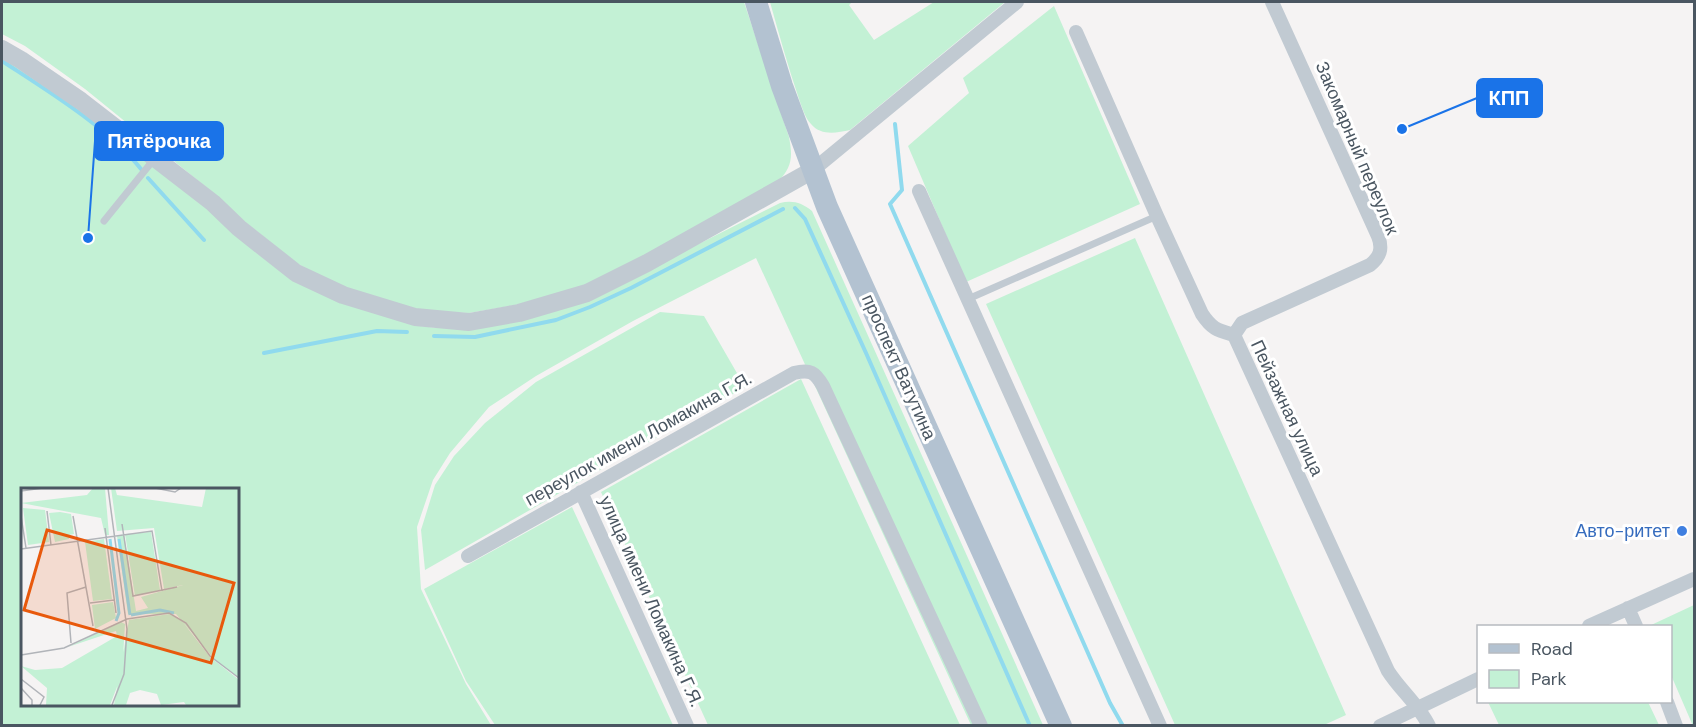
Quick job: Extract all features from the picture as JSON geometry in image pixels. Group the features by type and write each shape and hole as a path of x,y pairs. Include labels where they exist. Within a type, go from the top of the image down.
{"main road":[{"name":"проспект Ватутина","path":"756,2 782,86 827,207 1061,726"}],"street":[{"path":"2,49 81,101 213,203 239,228 305,279 343,295 415,317 469,322 519,313 587,293 647,263 813,170 1017,2"},
{"name":"Закомарный переулок","path":"1234,335 1242,323 1370,265 1377,259 1380,252 1381,243 1378,236 1272,2"},
{"name":"Пейзажная улица","path":"1076,32 1202,314 1210,326 1234,335 1388,671 1396,684 1419,708 1429,726"},
{"path":"919,191 1160,726"},
{"name":"переулок имени Ломакина Г.Я.","path":"468,556 794,373 805,370 817,375 823,386 981,726"},
{"name":"улица имени Ломакина Г.Я.","path":"581,492 687,726"},
{"path":"1593,625 1695,579"},
{"path":"1628,608 1635,625"},
{"path":"1380,726 1477,680"},
{"path":"1666,703 1676,726"}],"lane":[{"path":"104,221 155,158"},
{"path":"968,299 1157,216"}],"green space":[{"path":"2,2 744,2 789,137 790,162 786,172 777,183 583,286 516,305 469,313 418,311 344,289 300,266 85,89 25,46 2,34"},
{"path":"770,2 852,2 849,5 874,40 934,2 1005,2 850,130 829,133 815,128 805,116"},
{"path":"1054,6 1140,204 966,282 908,146 969,93 963,78"},
{"path":"2,52 19,62 236,231 413,325 469,328 649,269 780,203 801,204 812,211 1043,725 971,725 756,258 633,321 536,376 489,407 450,453 433,480 417,527 421,589 466,684 491,725 2,725"},
{"path":"1135,238 1346,715 1324,725 1175,725 986,304"},
{"path":"660,312 704,316 745,387 425,570 421,530 435,485 454,456 485,423 536,382"},
{"path":"801,379 960,725 708,725 601,492"},
{"path":"572,507 673,725 495,725 466,681 424,589"},
{"path":"1694,605 1693,726 1672,677 1672,625 1651,625"},
{"path":"1488,703 1648,703 1659,725 1499,725"}],"waterway":[{"path":"2,61 94,124 127,153 141,169"},
{"path":"895,124 902,190 890,204 1110,703 1123,726"},
{"path":"148,178 204,240"},
{"path":"795,208 805,219 866,353 1030,726"},
{"path":"434,336 475,337 556,320 631,288 783,209"},
{"path":"264,353 377,331 407,332"}],"place":[{"name":"КПП","path":"1402,129"},
{"name":"Пятёрочка","path":"88,238"},
{"name":"Авто-ритет","path":"1682,531"}]}
